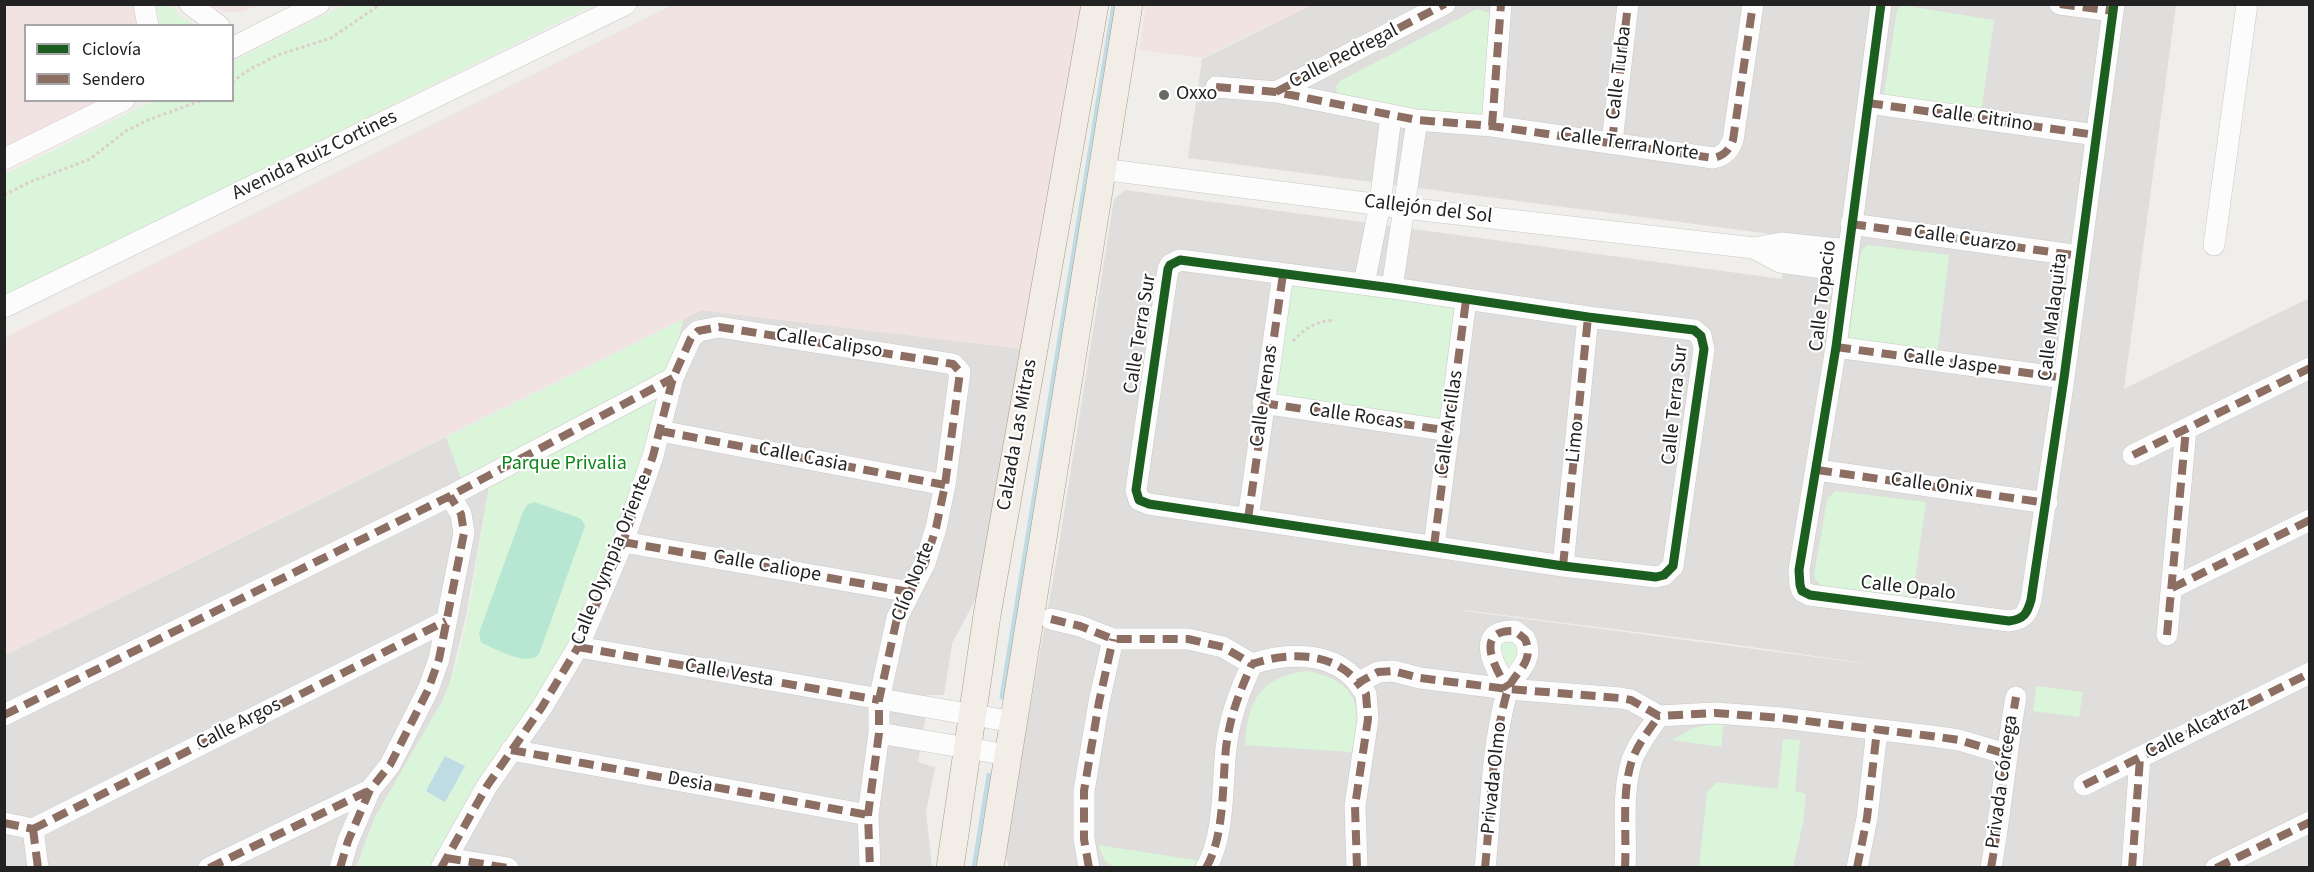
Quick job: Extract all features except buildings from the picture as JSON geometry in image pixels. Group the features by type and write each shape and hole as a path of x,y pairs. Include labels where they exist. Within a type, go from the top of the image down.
{"main road":[{"name":"Calzada Las Mitras","path":"950,867 989,603 1095,4"},
{"name":"Calzada Las Mitras","path":"990,867 1129,4"}],"street":[{"path":"144,4 148,24"},
{"path":"190,4 215,24"},
{"name":"Avenida Ruiz Cortines","path":"4,307 626,4"},
{"name":"Calle Pedregal","path":"1276,92 1445,4"},
{"path":"1492,126 1501,4"},
{"name":"Calle Turba","path":"1612,142 1628,4"},
{"name":"Calle Terra Norte","path":"1216,87 1276,92 1417,120 1492,126 1713,158 1727,152 1733,140 1753,4"},
{"name":"Calle Topacio","path":"1802,591 1799,570 1836,347 1881,4"},
{"path":"2060,4 2113,8"},
{"path":"2214,245 2247,4"},
{"path":"238,40 313,6"},
{"name":"Calle Malaquita","path":"2010,621 2023,617 2029,608 2047,503 2113,8"},
{"path":"4,159 120,102"},
{"name":"Calle Citrino","path":"1868,103 2096,135"},
{"path":"1364,284 1380,204 1391,116"},
{"path":"1392,288 1417,120"},
{"name":"Callejón del Sol","path":"1101,169 1405,208 1754,248 1781,243 1846,260"},
{"name":"Calle Cuarzo","path":"1851,225 2080,256"},
{"name":"Calle Terra Sur","path":"1180,260 1187,260 1364,284 1694,330 1701,336 1704,349 1673,566 1664,575 1656,577 1563,566 1149,504 1139,500 1136,490 1170,265 1180,260"},
{"name":"Calle Arenas","path":"1248,519 1283,274"},
{"name":"Calle Arcillas","path":"1434,546 1466,300"},
{"name":"Limo","path":"1563,566 1588,317"},
{"name":"Calle Calipso","path":"698,331 719,327 953,364 959,368"},
{"name":"Calle Olympia Oriente","path":"443,863 466,819 511,750 543,707 578,647 623,543 660,431 673,378 691,338 698,331"},
{"name":"Calle Jaspe","path":"1836,347 2064,378"},
{"name":"Clío Norte","path":"870,867 868,815 879,733 879,700 897,618 925,563 936,528 945,485 961,375 959,368"},
{"path":"2133,455 2310,368"},
{"path":"4,715 450,496 673,378"},
{"name":"Calle Rocas","path":"1263,403 1450,431"},
{"path":"2167,635 2186,429"},
{"name":"Calle Casia","path":"660,431 945,485"},
{"name":"Calle Onix","path":"1817,470 2047,503"},
{"path":"340,867 348,841 370,790 390,765 428,690 440,659 464,532 461,514 450,496"},
{"path":"2172,588 2310,520"},
{"name":"Calle Caliope","path":"623,543 910,592"},
{"name":"Calle Opalo","path":"1802,591 1810,595 2010,621"},
{"path":"1051,619 1080,626 1113,639 1188,639 1223,647 1252,664"},
{"name":"Calle Argos","path":"33,829 446,621"},
{"path":"1089,867 1084,839 1084,791 1099,702 1113,639"},
{"name":"Calle Vesta","path":"578,647 972,717 1014,722"},
{"path":"1206,867 1212,858 1220,819 1226,746 1236,699 1252,664 1269,658 1310,656 1333,664 1352,675 1366,694 1368,719 1355,806 1357,867"},
{"path":"1358,683 1378,672 1393,671 1420,678 1508,689 1631,700 1659,716 1731,714 1959,740 2006,754"},
{"name":"Calle Alcatraz","path":"2084,785 2310,673"},
{"name":"Privada Olmo","path":"1485,867 1497,741 1508,689"},
{"name":"Privada Córcega","path":"1991,867 2016,697"},
{"path":"1625,867 1628,779 1640,743 1659,716"},
{"path":"1857,867 1867,818 1877,730"},
{"path":"879,733 1008,755"},
{"name":"Desia","path":"511,750 868,815"},
{"path":"2132,867 2139,758"},
{"path":"209,867 370,790"},
{"path":"2216,867 2310,822"},
{"path":"4,824 33,829 39,867"},
{"path":"443,863 508,867"}],"path":[{"path":"234,81 250,69 278,55 331,38 381,4"},
{"path":"4,195 30,182 90,159 126,131 148,120 198,102"},
{"path":"1290,346 1310,326 1322,321 1335,320"}],"shaded area":[{"path":"1146,4 1311,5 1202,58 1139,50"},
{"path":"5,5 134,5 139,24 24,24 24,102 101,102 5,150"},
{"path":"208,5 259,5 242,12 226,12"},
{"path":"672,5 1084,5 1022,349 701,310 5,655 4,338"},
{"path":"1311,5 2176,5 2124,389 2309,298 2309,867 1009,868 1006,842 1057,557 1114,199 1125,190 1782,279 1787,236 1188,158 1202,59","holes":["1464,610 1731,644 1891,667"]},
{"path":"701,310 1022,349 988,575 952,644 944,695 929,695 918,762 935,767 926,812 932,867 438,868 652,449 683,319"},
{"path":"446,437 464,485 489,487 466,615 450,682 443,700 375,817 356,867 5,868 5,655"}],"green space":[{"path":"155,5 170,5 182,18 192,24 159,24"},
{"path":"345,5 593,5 5,298 5,174 151,102 234,102 234,60"},
{"path":"1901,5 1994,20 1981,113 1884,95 1897,10"},
{"path":"1477,9 1493,14 1484,111 1476,120 1338,99 1336,86 1340,81"},
{"path":"1867,245 1949,255 1937,356 1848,344 1860,256"},
{"path":"1283,274 1466,300 1450,431 1263,403"},
{"name":"Parque Privalia","path":"683,319 652,449 576,640 438,867 356,868 375,817 443,700 460,650 472,595 489,487 464,486 446,437"},
{"path":"1836,491 1926,502 1912,601 1824,588 1816,580 1814,575 1827,501"},
{"path":"534,502 577,517 585,526 539,654 527,659 512,656 484,644 481,642 479,633 523,512 527,505"},
{"path":"1499,635 1523,648 1505,679 1496,639"},
{"path":"1307,671 1337,681 1352,698 1357,721 1352,752 1245,745 1249,716 1260,693 1278,678"},
{"path":"2036,686 2083,692 2079,717 2033,711"},
{"path":"1724,722 1721,747 1672,740 1693,728"},
{"path":"1783,739 1800,740 1795,791 1806,794 1803,823 1793,867 1699,867 1707,792 1717,782 1778,789"},
{"path":"1098,845 1202,861 1193,867 1114,867 1105,861"}],"water":[{"path":"445,756 465,766 445,802 426,791"}],"waterway":[{"path":"1002,697 1114,4"},
{"path":"974,868 989,775"}],"marked path":[{"path":"1276,92 1445,4"},
{"path":"1492,126 1501,4"},
{"path":"1612,142 1628,4"},
{"path":"1216,87 1276,92 1417,120 1492,126 1713,158 1726,152 1733,140 1753,4"},
{"path":"2060,4 2113,11"},
{"path":"1868,103 2096,135"},
{"path":"1851,224 2080,256"},
{"path":"1248,519 1283,274"},
{"path":"1434,546 1466,300"},
{"path":"1563,566 1588,317"},
{"path":"441,868 487,786 542,707 578,647 623,542 653,456 673,378 691,338 698,331 719,327 953,364 960,372 945,485 936,528 925,563 897,618 879,700 879,733 868,815 870,868"},
{"path":"1836,347 2064,378"},
{"path":"2133,455 2310,368"},
{"path":"4,715 450,496 673,378"},
{"path":"1263,403 1450,431"},
{"path":"2167,635 2186,429"},
{"path":"660,431 945,485"},
{"path":"1817,470 2047,503"},
{"path":"340,868 348,841 370,790 390,765 428,690 439,659 464,533 461,514 450,496"},
{"path":"2172,588 2310,520"},
{"path":"623,542 910,592"},
{"path":"1051,619 1080,626 1113,639 1188,639 1223,647 1252,664 1280,657 1309,657 1336,665 1358,683 1378,672 1393,671 1420,678 1508,689 1620,698 1631,700 1659,716 1715,713 1782,718 1959,740 2006,754"},
{"path":"33,829 446,621"},
{"path":"1485,868 1495,758 1502,714 1510,685 1528,655 1525,639 1515,631 1502,632 1494,637 1491,643 1494,662 1508,689"},
{"path":"1089,868 1084,839 1084,791 1099,702 1113,639"},
{"path":"578,647 879,700"},
{"path":"1206,868 1217,841 1220,825 1230,725 1252,664"},
{"path":"2084,785 2310,673"},
{"path":"1357,868 1355,806 1368,719 1366,694 1358,683"},
{"path":"1991,868 2016,697"},
{"path":"1625,868 1625,800 1629,773 1637,748 1659,716"},
{"path":"1857,868 1867,818 1877,730"},
{"path":"511,750 868,815"},
{"path":"2132,868 2140,758"},
{"path":"209,868 370,790"},
{"path":"2216,868 2310,822"},
{"path":"4,823 33,829"},
{"path":"33,829 38,868"},
{"path":"446,858 508,868"}],"cycle path":[{"path":"1881,4 1836,347 1799,570 1800,585 1802,591 1810,595 2009,621 2024,615 2031,600 2064,378 2114,4"},
{"path":"1180,260 1694,330 1701,336 1704,349 1673,566 1664,575 1656,577 1563,566 1149,504 1139,500 1136,490 1168,269 1170,265 1180,260"}],"place":[{"name":"Oxxo","path":"1164,95"}]}
